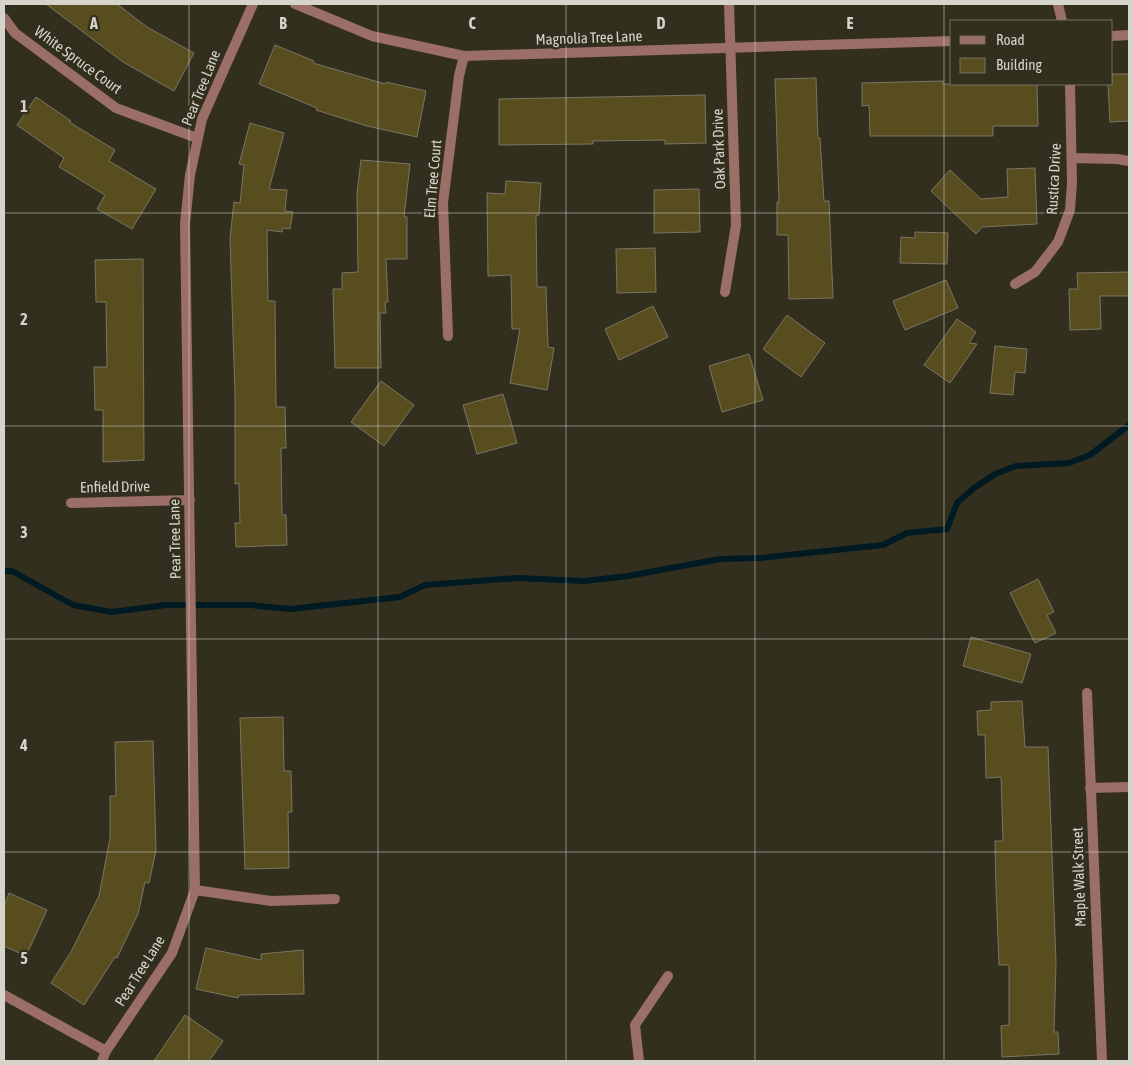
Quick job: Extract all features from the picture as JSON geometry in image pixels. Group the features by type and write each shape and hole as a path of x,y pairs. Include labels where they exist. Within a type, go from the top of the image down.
{"street":[{"name":"Pear Tree Lane","path":"102,1061 106,1051 172,953 196,890 185,224 190,175 202,119 253,4"},
{"name":"Magnolia Tree Lane","path":"295,4 372,36 464,56 950,41"},
{"name":"Oak Park Drive","path":"725,292 736,225 729,4"},
{"path":"1058,4 1062,20"},
{"name":"White Spruce Court","path":"4,18 14,33 116,108 197,138"},
{"path":"1113,36 1129,36"},
{"name":"Elm Tree Court","path":"448,336 443,203 459,76 464,56"},
{"name":"Rustica Drive","path":"1015,284 1035,272 1058,242 1070,210 1072,158 1070,85"},
{"path":"1072,158 1129,161"},
{"name":"Enfield Drive","path":"71,503 190,500"},
{"name":"Maple Walk Street","path":"1087,693 1102,1061"},
{"path":"1090,788 1129,787"},
{"path":"196,890 272,900 335,899"},
{"path":"639,1061 635,1025 668,976"},
{"path":"4,995 106,1051"}],"building":[{"path":"46,4 117,4 147,27 194,53 174,91 123,62"},
{"path":"275,45 314,61 313,63 385,84 386,82 426,91 417,137 367,126 316,110 317,108 259,84"},
{"path":"1113,74 1129,74 1129,121 1110,122 1108,85 1113,85"},
{"path":"816,78 818,138 820,138 824,201 829,201 833,298 789,299 788,235 777,235 777,202 779,202 775,79"},
{"path":"943,81 943,84 950,85 1037,85 1038,126 993,126 993,136 870,136 869,105 862,106 862,83"},
{"path":"705,95 706,143 665,144 665,140 593,141 593,144 499,145 499,99"},
{"path":"36,97 71,121 69,122 115,150 109,161 156,189 132,229 97,209 105,195 59,167 64,158 17,125"},
{"path":"250,123 284,133 269,189 287,190 285,211 293,212 290,229 283,228 282,232 267,230 268,301 275,301 276,407 285,407 286,448 281,448 282,515 286,515 287,545 236,547 235,523 240,523 239,483 235,484 235,394 230,238 234,202 240,203 244,165 239,164"},
{"path":"361,160 410,164 404,217 407,217 407,259 386,259 388,302 385,302 386,313 380,313 381,368 335,368 333,289 342,289 342,273 358,272 357,193"},
{"path":"1035,168 1037,224 982,227 976,234 931,191 950,170 981,199 1008,197 1007,169"},
{"path":"506,181 541,183 539,215 536,215 537,287 546,287 548,347 554,348 547,390 510,383 520,329 512,329 511,275 488,276 487,193 505,194"},
{"path":"699,189 700,232 654,233 654,190"},
{"path":"915,232 948,233 947,264 900,263 901,237 915,238"},
{"path":"655,248 656,292 617,293 616,249"},
{"path":"143,259 144,460 103,462 103,410 95,410 94,367 107,367 106,302 96,302 95,260"},
{"path":"1129,272 1129,296 1100,296 1101,329 1070,330 1069,289 1078,289 1077,273"},
{"path":"946,280 958,308 905,330 893,301"},
{"path":"653,306 668,337 619,360 605,329"},
{"path":"787,315 825,343 801,377 763,349"},
{"path":"957,319 976,332 969,343 977,344 950,383 924,365"},
{"path":"995,346 1027,349 1025,373 1015,372 1013,395 990,393"},
{"path":"749,354 763,400 722,412 709,366"},
{"path":"381,381 414,405 384,446 351,422"},
{"path":"503,394 517,443 477,454 463,405"},
{"path":"1038,579 1054,612 1047,615 1056,633 1035,643 1010,593"},
{"path":"971,637 1031,654 1022,683 963,666"},
{"path":"1022,701 1025,747 1048,747 1056,963 1054,1032 1058,1032 1059,1054 1002,1057 1001,1026 1009,1025 1009,965 999,965 995,841 1003,841 1001,777 986,778 985,735 978,735 977,711 991,710 991,702"},
{"path":"283,717 284,771 291,771 292,812 288,812 289,868 245,869 240,718"},
{"path":"153,741 156,850 149,883 145,882 138,914 117,958 115,957 84,1005 51,983 71,952 99,896 110,838 110,796 116,796 115,742"},
{"path":"9,893 47,910 26,956 4,946 4,906"},
{"path":"206,948 261,960 261,954 303,950 304,994 239,995 238,998 196,989"},
{"path":"185,1015 223,1041 209,1061 154,1061"}],"waterway":[{"path":"4,571 12,571 73,605 112,612 166,605 250,605 290,609 400,597 425,585 518,578 584,581 628,576 720,559 760,558 883,545 907,533 947,529 957,503 974,488 995,474 1016,466 1069,463 1090,455 1129,425"}]}
